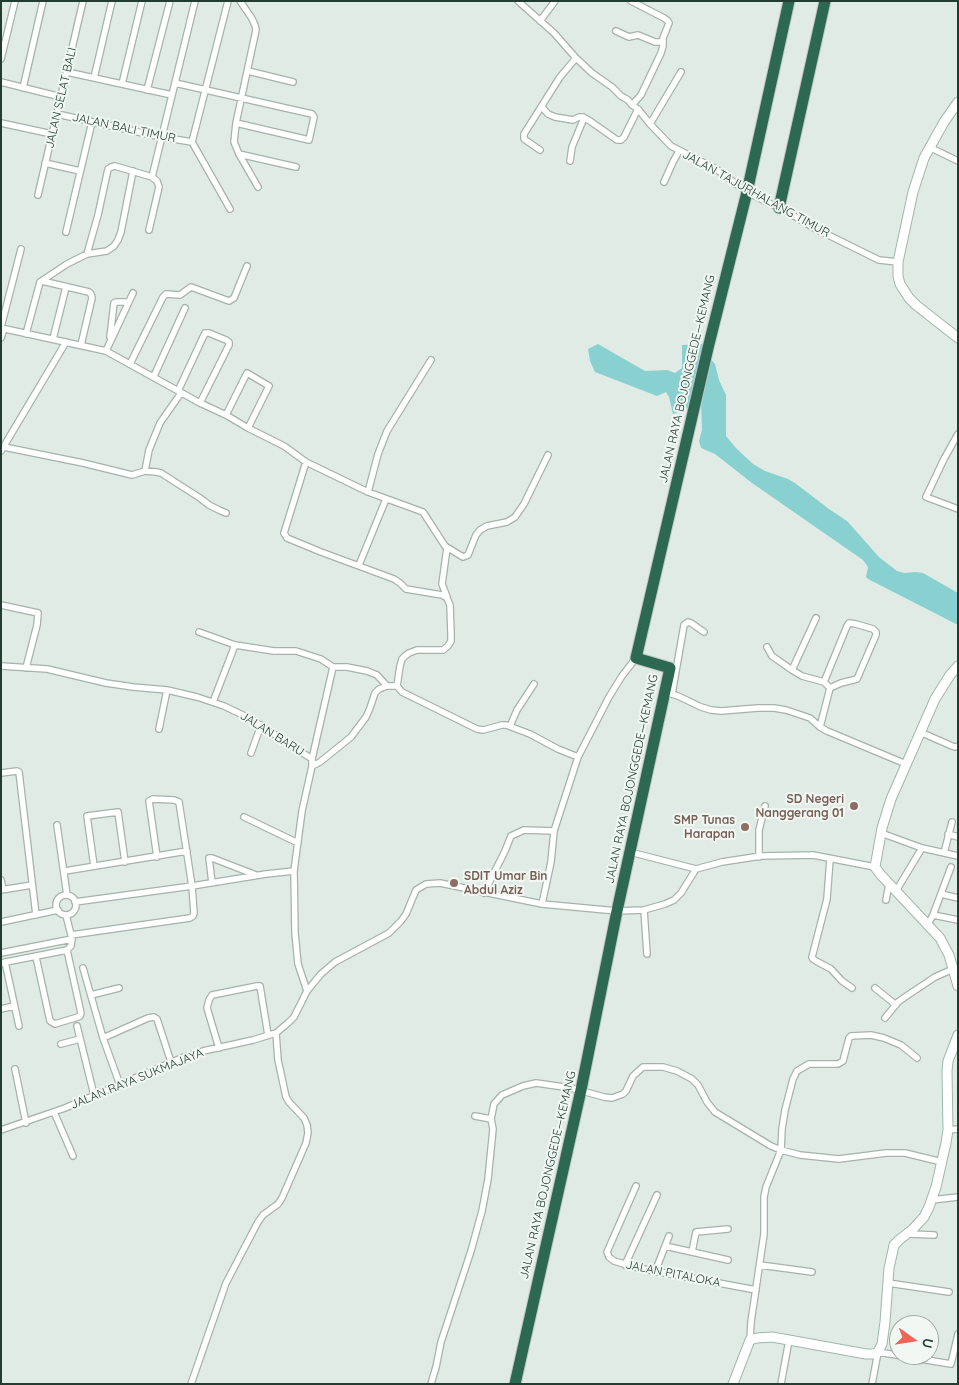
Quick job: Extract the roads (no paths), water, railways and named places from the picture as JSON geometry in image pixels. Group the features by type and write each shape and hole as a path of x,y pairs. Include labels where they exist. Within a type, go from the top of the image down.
{"highway":[{"name":"JALAN RAYA BOJONGGEDE—KEMANG","path":"515,1384 582,1090 630,852 668,693 670,668 636,658 708,348 747,192 789,1"},
{"path":"779,208 825,1"}],"street":[{"path":"1,59 15,1"},
{"path":"23,88 43,1"},
{"name":"JALAN SELAT BALI","path":"38,195 83,1"},
{"path":"94,78 112,1"},
{"path":"122,84 142,1"},
{"path":"147,90 170,1"},
{"path":"152,177 195,1"},
{"path":"228,1 192,142 230,209"},
{"path":"240,1 252,17 256,30 234,137 236,148 258,187"},
{"name":"JALAN TAJURHALANG TIMUR","path":"518,1 554,33 592,73 638,109 671,146 716,170 747,192 814,228 879,260 898,262"},
{"path":"540,21 555,1"},
{"path":"631,1 668,21 661,53 641,95 632,105"},
{"path":"616,31 629,37 638,35 655,42 663,42"},
{"path":"540,150 524,139 523,136 560,77 576,58"},
{"path":"248,71 293,82"},
{"path":"67,72 172,95"},
{"path":"650,124 681,72"},
{"path":"1,82 61,97"},
{"path":"175,84 312,114 314,117 309,140 236,123"},
{"path":"958,102 944,122 924,158 913,192 898,262 900,284 909,298 958,338"},
{"path":"542,107 548,114 555,117 573,120 578,117 584,118 617,140 621,140 624,137 638,109"},
{"name":"JALAN BALI TIMUR","path":"56,114 192,142"},
{"path":"570,161 574,142 584,118"},
{"path":"66,232 92,122"},
{"path":"1,123 52,134"},
{"path":"929,147 958,161"},
{"path":"664,182 679,151"},
{"path":"239,154 296,167"},
{"path":"46,163 80,171"},
{"path":"87,254 108,169 115,166 152,177 157,181 159,187 149,230"},
{"path":"26,334 39,284 67,264 87,254 107,251 118,240 133,171"},
{"path":"1,338 4,305 21,249"},
{"path":"130,364 166,294 180,296 191,287 229,301 234,298 246,266"},
{"path":"42,281 89,292 92,298 81,345"},
{"path":"53,339 66,287"},
{"path":"106,351 133,293"},
{"path":"109,344 114,303 128,302"},
{"path":"154,376 185,308"},
{"path":"2,328 106,351 200,403 226,414 248,428 284,446 306,462 368,492 414,507 423,512 446,548 463,557 468,555 480,530 487,526 507,522 515,518 548,455"},
{"path":"145,471 149,450 160,423 180,392 205,333 209,333 226,340 229,342 229,345 200,403"},
{"path":"66,342 2,449 82,463 132,475 145,471 161,473 209,505 226,513"},
{"path":"368,492 378,454 387,431 431,360"},
{"path":"226,414 247,373 269,386 248,428"},
{"path":"958,434 926,498 958,509"},
{"path":"306,462 284,533 286,538 394,579 406,589 434,593 447,598"},
{"path":"359,565 386,499"},
{"path":"397,686 402,659 409,653 417,650 443,650 451,641 450,611 442,584 446,548"},
{"path":"1,605 38,613 37,625 26,668"},
{"path":"792,670 816,618"},
{"path":"704,632 692,623 688,622 684,625 668,693 701,707 720,711 758,708 786,710 810,718 820,727 906,764"},
{"path":"820,727 830,688 838,684 857,680 876,635 873,629 856,624 849,624 847,626 824,682"},
{"path":"200,632 235,645 274,651 296,652 321,659 333,667 347,667 372,673 377,675 387,686"},
{"path":"213,702 235,645"},
{"path":"767,647 772,656 792,670 802,676 824,682 830,688"},
{"path":"542,904 551,862 554,832 578,757 609,696 636,658"},
{"name":"JALAN BARU","path":"1,666 48,669 119,686 167,690 197,697 237,712 312,759 302,811 294,871 295,933 298,964 307,991"},
{"path":"875,867 881,833 891,799 935,699 958,666"},
{"path":"312,759 333,667"},
{"path":"510,726 517,710 534,684"},
{"path":"312,766 320,762 351,737 366,717 378,689 387,686 397,686"},
{"path":"397,686 402,692 477,729 483,730 502,725 510,726 530,734 558,750 578,757"},
{"path":"159,729 167,690"},
{"path":"251,753 261,726"},
{"path":"920,732 952,746 958,746"},
{"path":"1,773 19,772 36,915"},
{"path":"1,953 71,937 190,918 194,913 192,886 179,802 174,800 153,799 149,801 156,857"},
{"path":"759,857 759,830 765,806"},
{"path":"94,866 88,816 118,812 125,862"},
{"path":"244,817 298,843"},
{"path":"944,853 952,822"},
{"path":"57,825 67,895"},
{"path":"484,893 511,836 524,830 554,832"},
{"path":"881,833 922,848 958,856"},
{"path":"948,834 958,837"},
{"path":"896,891 922,848"},
{"path":"65,871 186,851"},
{"path":"630,852 696,870 722,862 759,857 814,855 875,867 944,944 955,969 958,986"},
{"path":"212,883 209,858 258,875"},
{"path":"830,859 827,899 812,956 813,959 831,969 842,981 852,988"},
{"path":"927,926 951,867"},
{"name":"JALAN RAYA SUKMAJAYA","path":"1,1130 54,1112 171,1062 203,1051 276,1032 294,1017 307,991 321,974 335,962 389,933 406,914 416,890 426,884 440,883 542,904 617,911 644,910 674,900 681,893 696,870"},
{"path":"75,902 294,871"},
{"path":"1,880 2,889 32,885"},
{"path":"886,900 889,884"},
{"path":"941,894 958,898"},
{"path":"67,895 72,897 75,902 74,910 70,914 62,914 56,905 62,896 67,895"},
{"path":"1,922 58,910"},
{"path":"644,910 647,954"},
{"path":"36,957 50,1021 55,1024 80,1016 68,950 71,946 71,937 66,914"},
{"path":"933,915 958,920"},
{"path":"19,1026 3,963 68,950"},
{"path":"83,968 103,1038 120,1085"},
{"path":"885,1018 905,997 936,977 955,969"},
{"path":"219,1048 207,1008 207,1004 212,996 260,986 268,1035"},
{"path":"91,995 119,988"},
{"path":"875,988 896,1005"},
{"path":"1,1009 14,1006"},
{"path":"103,1038 154,1017 157,1019 171,1062"},
{"path":"77,1026 94,1095"},
{"path":"191,1384 226,1283 258,1222 282,1198 306,1143 308,1133 304,1118 288,1102 286,1097 278,1060 276,1032"},
{"path":"733,1384 750,1340 764,1234 764,1196 782,1150 782,1129 785,1110 797,1071 809,1064 838,1064 843,1061 851,1036 871,1035 884,1038 900,1045 918,1058"},
{"path":"872,1384 886,1322 888,1283 894,1245 924,1217 932,1200 942,1162 948,1130 948,1061 958,1035"},
{"path":"61,1044 80,1039"},
{"path":"431,1384 436,1368 440,1342 471,1252 482,1210 488,1179 493,1128 491,1119 494,1104 502,1095 536,1083 582,1090 612,1098 626,1091 634,1076 643,1067 657,1066 677,1071 692,1079 715,1112 771,1146 782,1150 800,1155 839,1159 886,1153 905,1153 942,1162"},
{"path":"15,1069 26,1123"},
{"path":"54,1112 73,1156"},
{"path":"475,1116 491,1119"},
{"path":"948,1130 958,1129"},
{"name":"JALAN PITALOKA","path":"636,1186 607,1252 609,1257 625,1265 655,1272 756,1290"},
{"path":"625,1265 657,1195"},
{"path":"932,1200 958,1197"},
{"path":"692,1252 696,1232 728,1229"},
{"path":"906,1234 921,1233 934,1235"},
{"path":"655,1272 669,1236"},
{"path":"665,1246 728,1260"},
{"path":"760,1265 812,1272"},
{"path":"888,1283 949,1292"},
{"path":"750,1340 764,1337 866,1354 878,1352 951,1364 958,1334"},
{"path":"781,1384 789,1340"}],"water":[{"path":"598,344 645,371 667,370 675,373 682,368 682,345 702,344 710,348 695,405 673,414 666,392 657,396 595,372 590,361 588,349"},
{"path":"710,358 715,364 719,380 726,395 726,436 736,448 753,464 795,483 847,521 879,557 897,571 923,573 958,593 958,625 868,579 866,577 868,567 863,560 752,483 715,454 701,448 699,441 702,430 701,401"}],"place":[{"name":"SD Negeri Nanggerang 01","path":"854,806"},
{"name":"SMP Tunas Harapan","path":"745,827"},
{"name":"SDIT Umar Bin Abdul Aziz","path":"454,883"}]}
